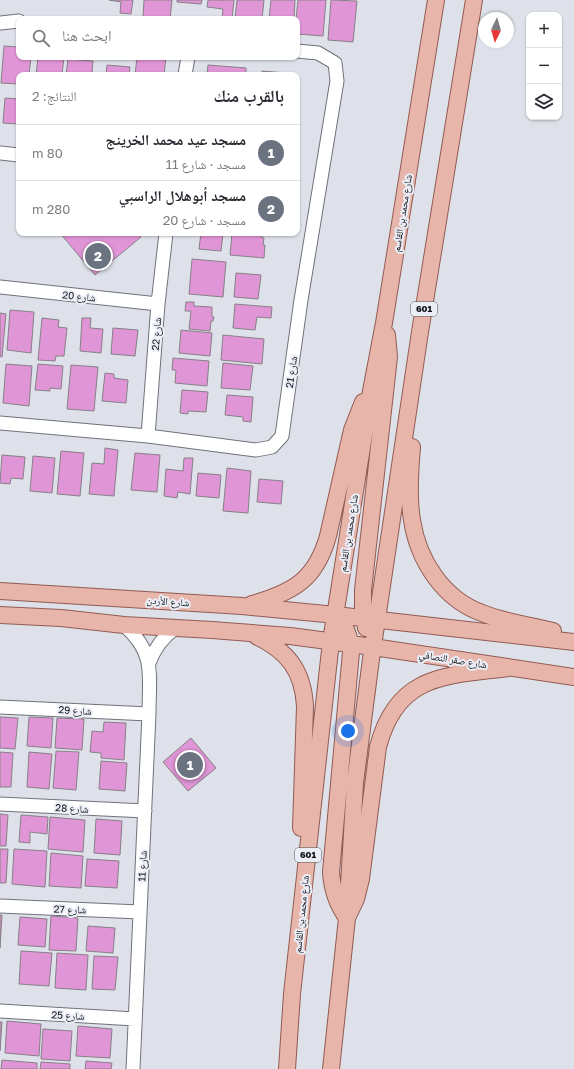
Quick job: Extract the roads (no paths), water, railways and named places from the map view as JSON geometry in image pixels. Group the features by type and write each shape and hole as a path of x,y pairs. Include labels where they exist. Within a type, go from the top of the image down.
{"main road":[{"name":"شارع محمد بن القاسم","path":"287,1069 292,994 331,641 436,0"},
{"name":"601","path":"331,1069 347,918 355,783 373,647 370,619 420,332 474,0"},
{"path":"370,619 362,599 389,357 388,340 384,323"},
{"path":"420,332 420,379 411,462 410,499 411,518 414,533 425,561 441,585 452,596 467,606 482,613 502,619 574,635"},
{"path":"242,606 280,595 292,589 307,576 319,560 328,536 352,430 360,410 371,391"},
{"name":"شارع الأردن","path":"0,591 242,606 336,615"},
{"path":"8,615 22,609 23,604 20,595 17,592"},
{"path":"61,618 56,614 54,602 63,594"},
{"path":"8,615 61,618 124,625 248,632 331,641"},
{"path":"336,615 574,642"},
{"path":"336,615 344,623 351,644 351,652 331,883 335,897 341,910 347,918"},
{"path":"248,632 267,641 288,657 301,680 304,693 305,706 301,855 303,893"},
{"name":"شارع صقر النصافي","path":"331,641 574,677"},
{"path":"347,918 359,889 378,747 382,731 390,716 404,698 427,682 442,677 508,668"},
{"path":"288,1051 293,1069"}],"street":[{"path":"0,23 16,21"},
{"name":"شارع 21","path":"0,423 148,436 256,450 272,447 282,436 337,80 335,63 318,53 300,51"},
{"path":"186,72 188,60"},
{"path":"0,153 16,155"},
{"name":"شارع 22","path":"148,436 158,304 166,236"},
{"name":"شارع 20","path":"0,287 158,304"},
{"name":"شارع 11","path":"124,625 140,642 146,652 149,663 149,714 133,1069"},
{"name":"شارع 11","path":"149,663 159,643 175,628"},
{"name":"شارع 29","path":"0,707 149,714"},
{"name":"شارع 28","path":"0,804 145,811"},
{"name":"شارع 27","path":"0,906 140,912"},
{"name":"شارع 25","path":"0,1012 136,1019"}],"place":[{"name":"مسجد أبوهلال الراسبي","path":"98,256"},
{"name":"مسجد عيد محمد الخرينج","path":"190,765"}]}
